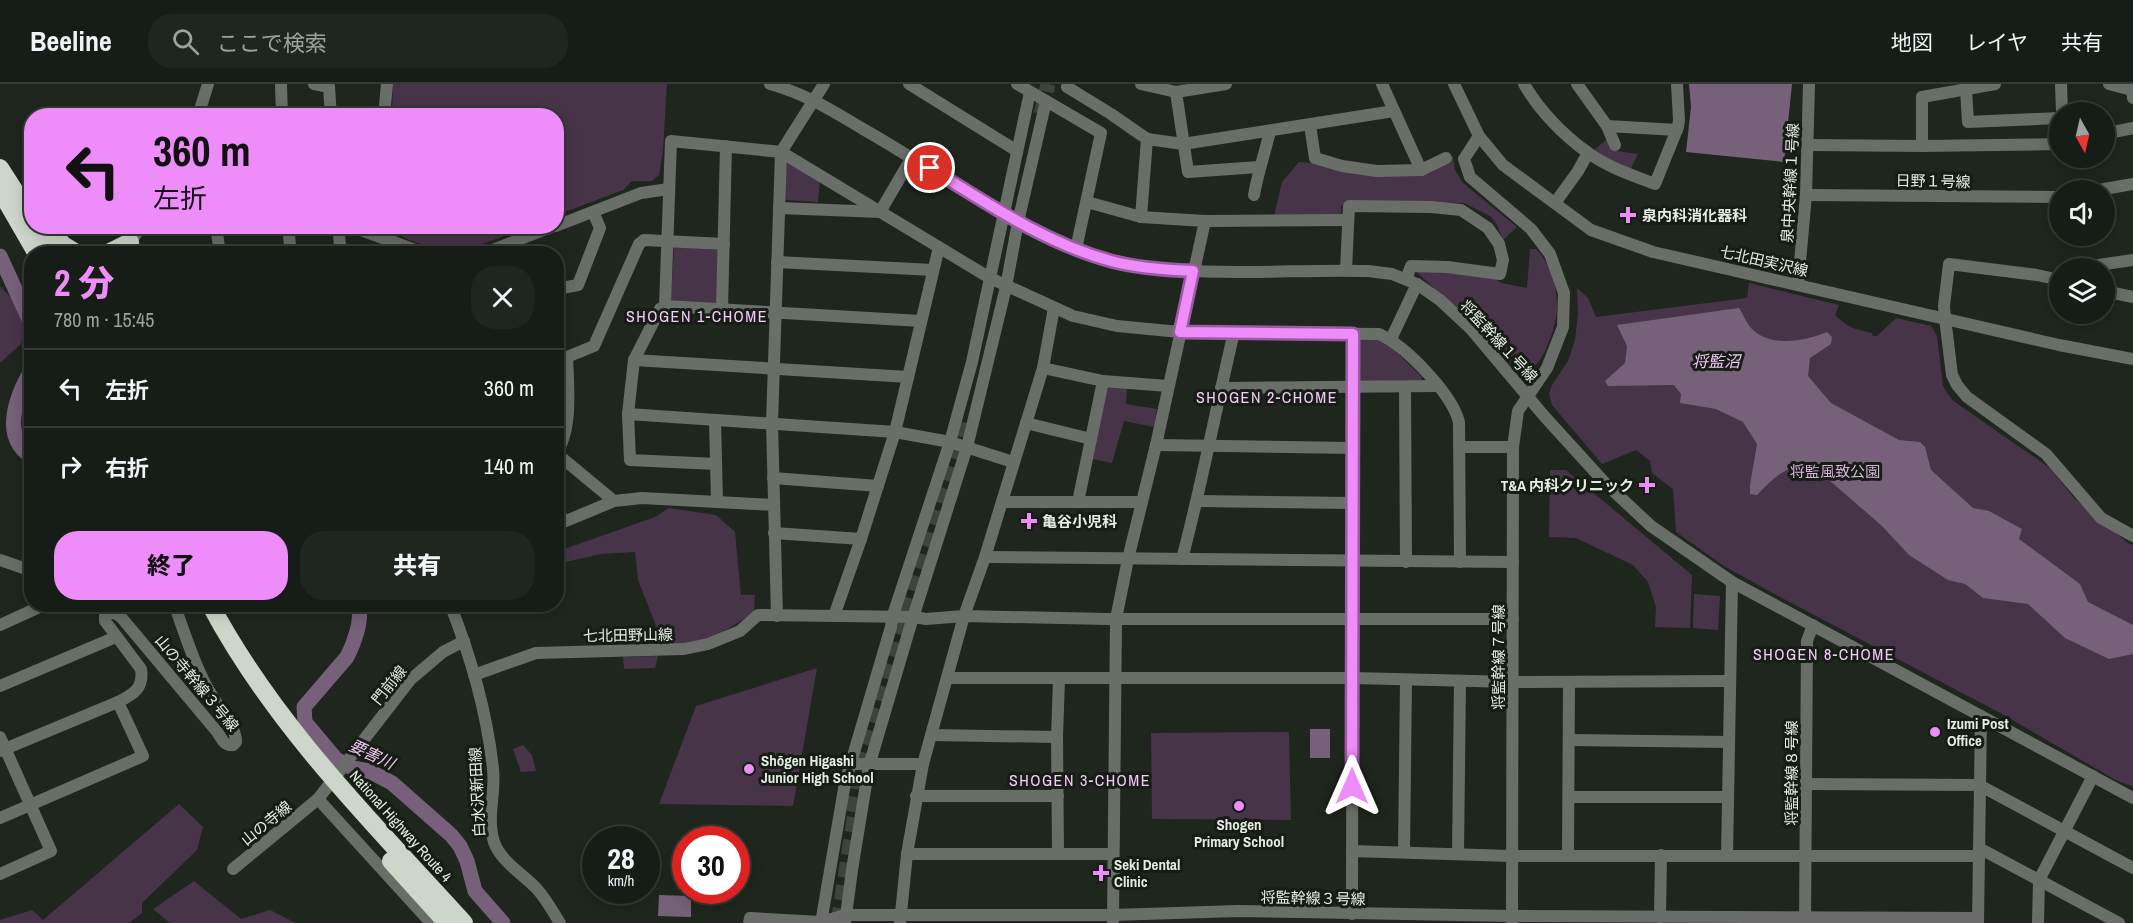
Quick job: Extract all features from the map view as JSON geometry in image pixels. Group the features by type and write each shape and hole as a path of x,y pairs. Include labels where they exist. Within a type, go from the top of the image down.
{"highway":[{"path":"0,168 24,199"},
{"path":"0,190 24,232"},
{"path":"54,234 65,246"},
{"name":"National Highway Route 4","path":"201,612 251,696 333,779"},
{"name":"National Highway Route 4","path":"215,612 260,686 446,920"}],"street":[{"path":"202,108 208,84"},
{"path":"281,84 282,108"},
{"path":"314,84 329,87 330,108"},
{"path":"385,108 387,84"},
{"name":"将監幹線１号線","path":"770,84 814,100 1018,222 1076,249 1112,261 1155,269 1193,271 1346,270 1392,274 1412,282 1440,300 1470,328 1545,417 1613,491 1651,526 1732,582 2133,798"},
{"path":"777,616 772,423 781,152 824,84"},
{"path":"909,84 1017,151"},
{"path":"1017,84 1101,133 1076,249"},
{"path":"1141,84 1176,92 1226,84"},
{"path":"1382,84 1421,170"},
{"name":"七北田実沢線","path":"1454,84 1479,136 1503,165 1591,230 1653,252 2059,345 2133,359"},
{"path":"1524,84 1531,96 1556,125 1588,153 1655,184 1677,130 1679,120 1677,84"},
{"path":"1577,84 1607,126 1615,145"},
{"name":"泉中央幹線１号線","path":"1798,284 1806,195 1809,84"},
{"path":"1922,146 1923,90 1966,89 1995,84"},
{"path":"2061,84 2062,102"},
{"path":"2109,84 2132,90 2133,98"},
{"path":"1067,87 1148,139 1183,144 1394,111"},
{"path":"1966,89 1968,122 2049,118"},
{"path":"821,922 850,764 892,618 950,442 972,362 1030,92"},
{"path":"1176,92 1188,172 1259,167"},
{"path":"845,919 869,766 967,447 1006,287 1018,222 1046,100"},
{"path":"1310,125 1315,158 1342,166 1377,171 1421,170 1446,158"},
{"path":"1607,126 1677,130"},
{"path":"2115,132 2133,128"},
{"path":"1254,195 1259,167 1265,157 1270,131"},
{"name":"将監幹線７号線","path":"1479,136 1464,159 1470,177 1531,229 1550,254 1564,293 1563,327 1547,368 1518,411 1513,447 1512,920"},
{"path":"1141,217 1148,139"},
{"path":"665,306 671,141 781,152 1006,287 1073,316 1117,326 1180,332 1379,334 1391,339 1402,348 1437,386 1456,411 1459,422 1460,562"},
{"path":"1808,145 2049,144"},
{"path":"722,309 726,147"},
{"path":"1555,203 1588,153"},
{"path":"880,212 912,157"},
{"path":"2115,187 2133,184"},
{"path":"564,223 640,193 669,189"},
{"name":"日野１号線","path":"1806,195 2049,197"},
{"path":"1087,202 1141,217 1205,221 1348,220"},
{"path":"1346,270 1349,206 1431,207 1461,210 1488,228 1499,244 1503,260 1500,274 1459,268 1411,266 1412,282 1391,339"},
{"path":"779,208 880,212"},
{"path":"564,288 578,285 600,228 593,212"},
{"path":"1113,919 1116,619 1205,221"},
{"path":"372,234 404,246"},
{"path":"388,234 388,240"},
{"path":"503,246 534,234"},
{"path":"564,357 594,346 639,244 644,240 724,244"},
{"path":"834,616 895,432 939,247"},
{"path":"2115,264 2133,260"},
{"path":"777,262 933,270"},
{"path":"2049,277 1948,264 1945,318 1952,375 1967,396 2046,454 2101,518 2133,536"},
{"path":"2037,274 2049,272"},
{"path":"2115,293 2133,297"},
{"path":"716,464 630,460 628,414 634,360 660,309 665,306 921,321"},
{"path":"900,919 907,854 923,764 964,616 985,557 1043,368 1054,308"},
{"path":"1182,559 1198,501 1234,332"},
{"path":"1352,914 1353,334"},
{"path":"634,360 908,377"},
{"path":"1043,368 1103,381 1168,386"},
{"path":"1078,502 1103,381"},
{"path":"1221,388 1437,386"},
{"path":"1405,387 1406,562"},
{"path":"628,414 895,432 950,442 1013,462"},
{"path":"715,420 717,502"},
{"path":"1026,423 1091,439"},
{"path":"1156,445 1353,448"},
{"path":"1459,447 1513,447"},
{"path":"564,460 614,501"},
{"path":"773,478 878,486"},
{"path":"564,519 566,521 614,501 642,498 774,505"},
{"path":"1198,501 1353,503"},
{"path":"1002,502 1142,502"},
{"path":"774,533 861,539"},
{"path":"985,557 1513,562"},
{"path":"0,560 24,568"},
{"path":"1727,856 1732,582"},
{"path":"0,625 28,612"},
{"name":"山の寺幹線３号線","path":"118,702 133,695 140,687 142,677 141,669 105,621 105,616 109,613 115,613 121,617 222,740 226,744 233,745 236,736 233,728 205,683 177,612"},
{"name":"白水沢新田線","path":"453,612 464,641 488,727 494,772 490,803 491,826 495,843 504,858 538,890 560,923"},
{"name":"七北田野山線","path":"474,675 536,653 684,649 708,644 740,631 758,615 926,619 964,616 1116,619 1514,619"},
{"name":"将監幹線８号線","path":"1805,920 1807,641 1813,625"},
{"path":"0,686 116,637"},
{"name":"門前線","path":"333,779 410,680 443,652 464,641"},
{"path":"948,678 1353,678 1513,682 1730,681"},
{"path":"1058,853 1059,679"},
{"path":"1404,852 1406,680"},
{"path":"1458,854 1460,681"},
{"path":"1568,855 1569,682"},
{"path":"0,818 31,805 143,756 118,702 2,745 31,805 51,851 0,874"},
{"path":"1978,920 1981,716"},
{"path":"931,735 1057,737"},
{"path":"1569,740 1729,742"},
{"path":"850,764 869,766 923,764"},
{"path":"2038,923 2039,880 2093,777"},
{"name":"山の寺線","path":"232,869 333,779"},
{"path":"1806,784 1979,785 2133,868"},
{"path":"916,796 1058,796"},
{"path":"1569,797 1728,797"},
{"path":"1352,851 1511,855 1727,856 1979,852 2039,880 2119,923"},
{"path":"907,854 1113,854"},
{"path":"1660,917 1661,855"},
{"path":"2094,909 2094,923"},
{"name":"将監幹線３号線","path":"749,923 750,918 821,922 845,919 1113,919 1238,911 1512,920 1660,917 1744,921 1978,920"}],"green space":[{"path":"393,84 667,84 659,175 652,181 632,181 623,190 564,212 564,108 392,108"},
{"path":"1607,139 1617,151 1638,154 1629,172 1592,152"},
{"path":"1453,157 1455,170 1463,183 1517,227 1503,240 1497,225 1490,216 1464,203 1347,201 1341,206 1341,215 1274,216 1282,182 1299,162 1324,164 1369,173"},
{"path":"786,160 820,178 818,202 784,198"},
{"path":"400,234 509,234 473,246 428,246 402,237"},
{"path":"674,247 718,250 717,302 715,304 675,302 671,299"},
{"path":"1530,249 1536,249 1550,269 1555,285 1557,310 1553,331 1542,356 1534,367 1525,369 1516,368 1417,272 1429,271 1496,279 1501,283 1527,288"},
{"name":"将監風致公園","path":"1749,283 1839,305 1835,315 1839,319 1861,331 1872,333 1873,336 1877,336 1896,318 1931,326 1937,336 1943,386 1952,400 2050,468 2075,499 2133,545 2133,787 2114,779 2002,714 1724,566 1676,532 1673,489 1652,473 1650,461 1636,450 1602,464 1552,405 1549,394 1552,385 1568,361 1575,340 1578,314 1577,288 1588,298 1596,317 1747,298"},
{"path":"0,286 24,311 24,329 21,344 0,363"},
{"path":"1358,336 1383,339 1422,377 1422,380 1355,382"},
{"path":"1107,387 1127,387 1126,404 1157,409 1154,427 1124,421 1112,463 1093,459"},
{"path":"1550,470 1566,470 1692,575 1690,628 1655,627 1656,607 1648,582 1633,565 1576,538 1549,537"},
{"path":"669,508 716,515 735,532 741,595 755,595 754,612 712,636 690,643 664,646 638,580 635,552 601,554 564,562 564,549 655,517"},
{"path":"1694,594 1720,596 1718,630 1693,628"},
{"path":"658,656 655,668 624,669 623,657"},
{"path":"817,668 793,806 659,804 696,706"},
{"path":"1289,732 1291,820 1152,819 1151,733"},
{"path":"523,745 532,755 536,771 521,772 513,749"},
{"path":"179,804 203,827 197,850 142,903 142,913 129,923 0,923 0,920 32,910 43,920"},
{"path":"194,881 241,919 270,910 296,923 170,923 153,909"}],"water":[{"path":"1689,84 1792,84 1784,162 1686,152 1691,107"},
{"name":"将監沼","path":"1739,308 1752,329 1769,339 1799,340 1827,332 1832,337 1831,344 1810,358 1808,376 1831,403 1899,440 1920,442 1925,447 1931,470 1973,508 1989,511 2022,529 2019,539 2080,584 2088,602 2133,625 2133,654 2109,659 2065,638 2028,604 1983,598 1965,584 1948,580 1909,555 1882,526 1813,466 1796,466 1789,469 1775,477 1757,495 1750,494 1757,444 1743,422 1716,409 1680,403 1681,394 1674,385 1608,386 1605,381 1625,363 1627,346 1617,325"},
{"path":"1310,729 1330,729 1330,758 1310,758"},
{"path":"660,895 672,895 672,904 691,904 691,917 658,916"}],"waterway":[{"name":"要害川","path":"0,256 24,308"},
{"name":"要害川","path":"24,384 14,416 16,439 24,451"},
{"name":"要害川","path":"360,612 359,624 350,651 304,707 305,722 336,759 352,768 369,771 392,783 451,835 460,846 467,861 475,891 503,923"}],"tunnel":[{"path":"1041,114 1048,84"},
{"path":"848,811 857,763 951,464 963,416"},
{"path":"838,923 857,800"}],"place":[{"name":"泉内科消化器科","path":"1628,215"},
{"name":"T&A 内科クリニック","path":"1647,485"},
{"name":"亀谷小児科","path":"1029,521"},
{"name":"Izumi Post Office","path":"1935,732"},
{"name":"Shōgen Higashi Junior High School","path":"749,769"},
{"name":"Shogen Primary School","path":"1239,806"},
{"name":"Seki Dental Clinic","path":"1101,873"}],"district":[{"name":"SHOGEN 1-CHOME","path":"697,316"},
{"name":"SHOGEN 2-CHOME","path":"1267,397"},
{"name":"SHOGEN 8-CHOME","path":"1824,654"},
{"name":"SHOGEN 3-CHOME","path":"1080,780"}],"route":[{"path":"930,168 1023,225 1076,249 1112,261 1155,269 1193,271 1180,332 1353,334 1352,786"}]}
